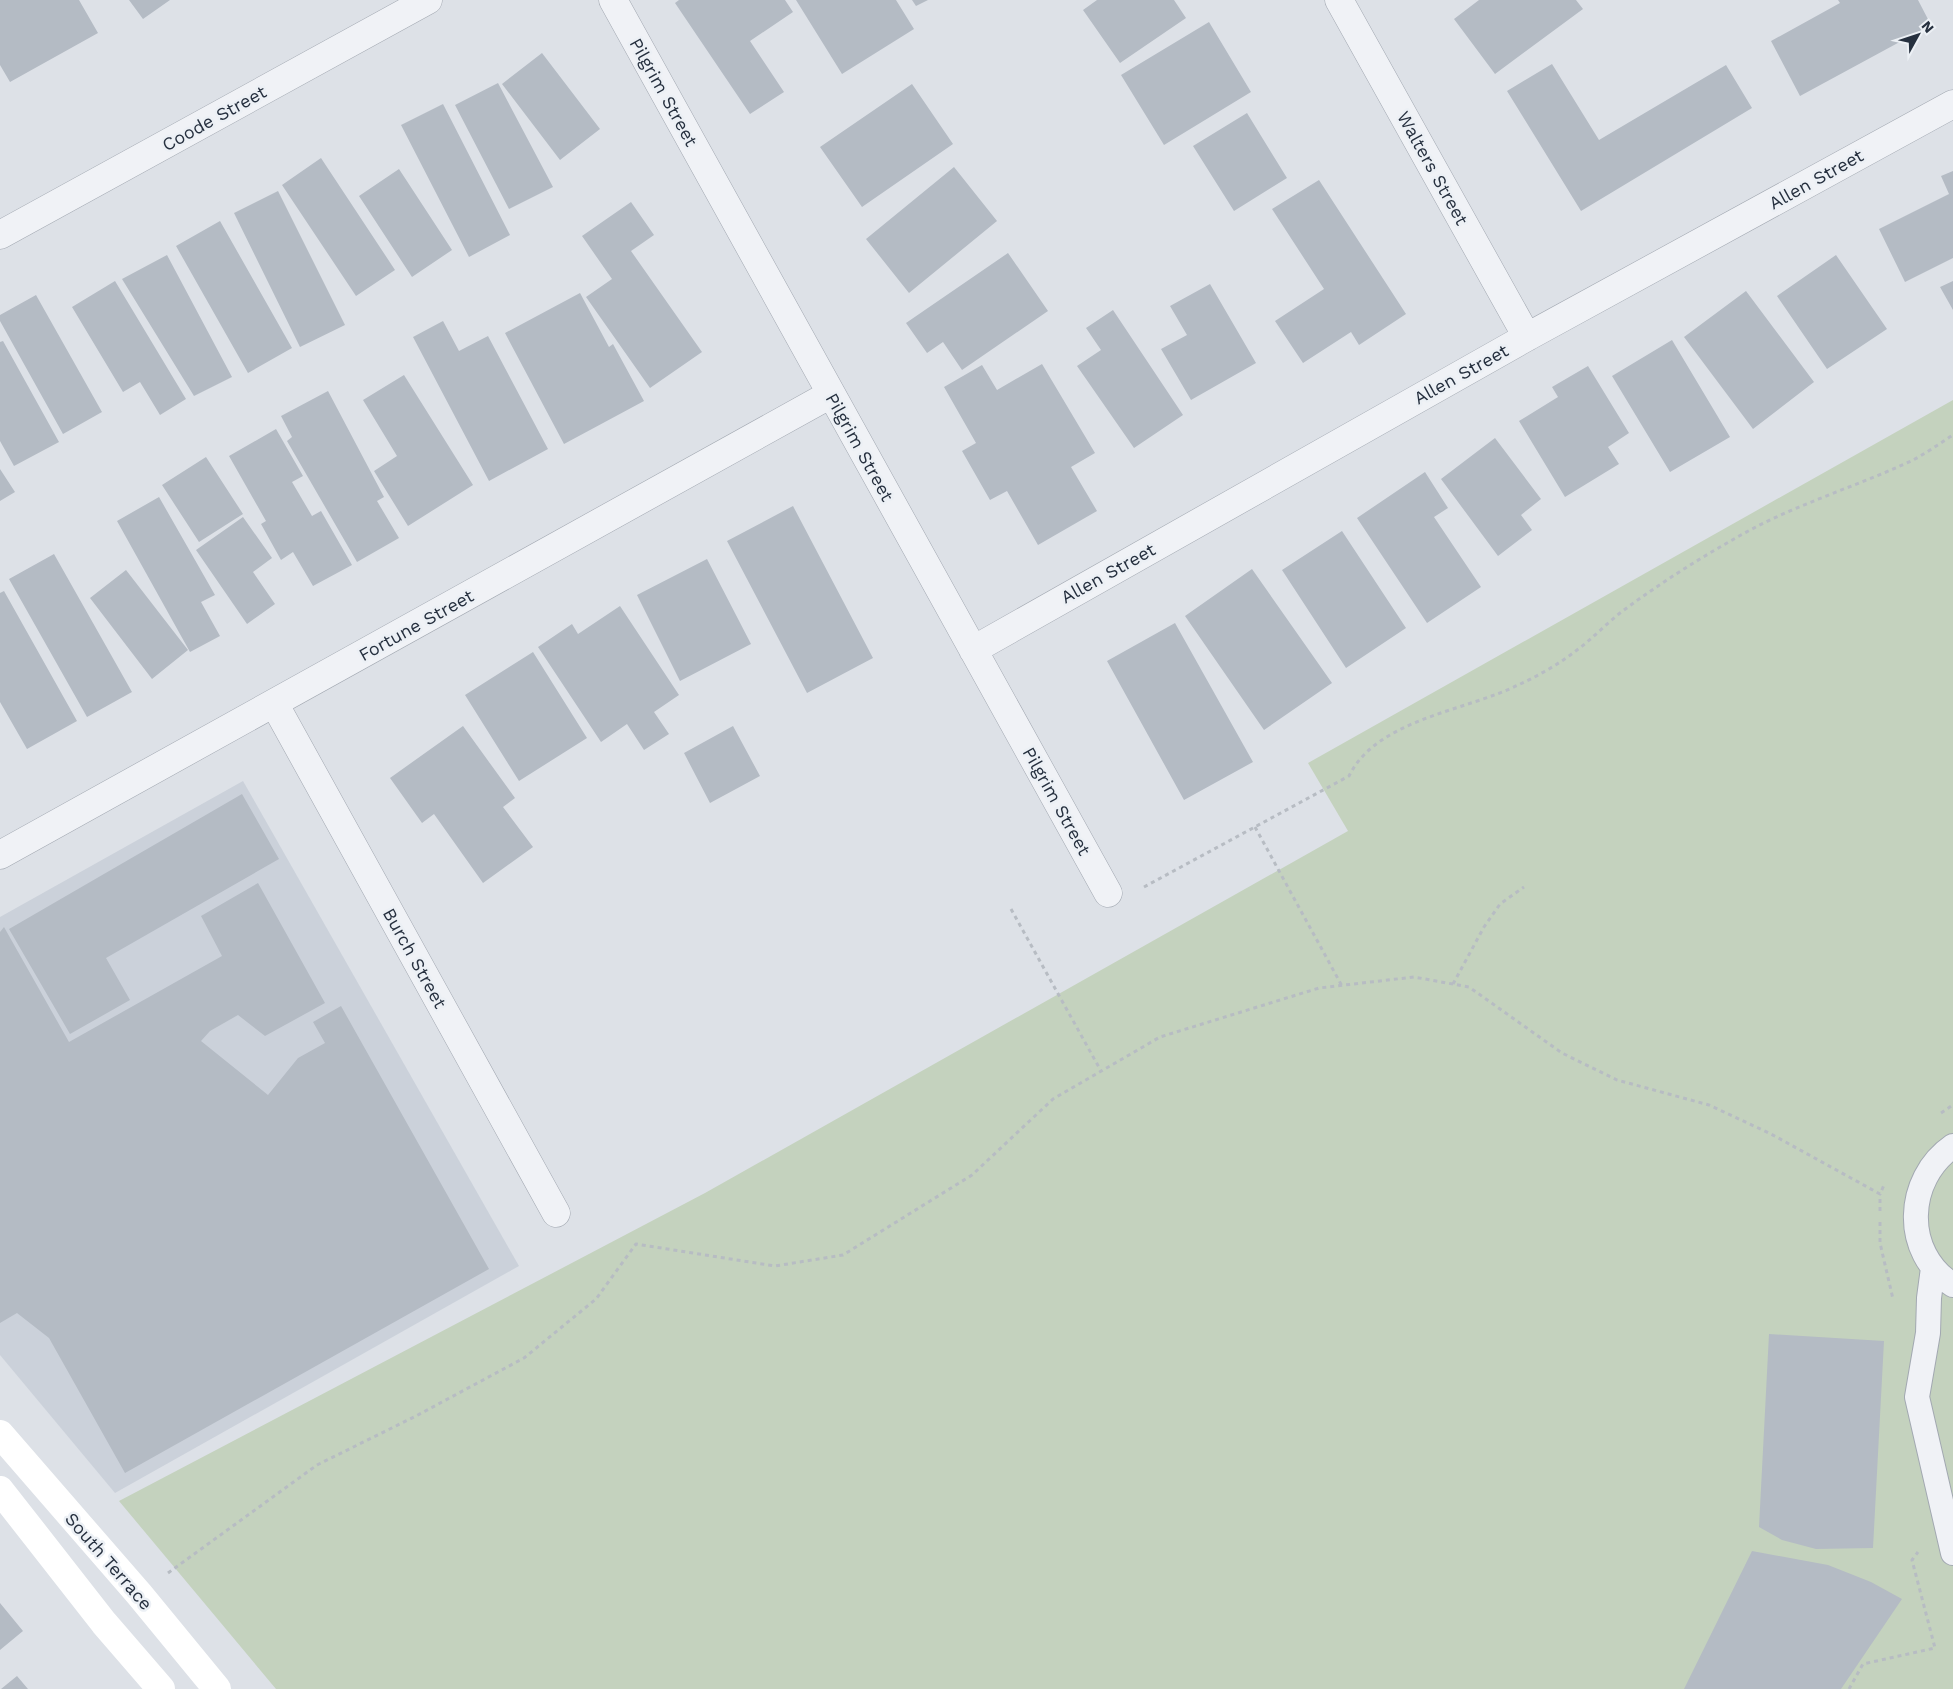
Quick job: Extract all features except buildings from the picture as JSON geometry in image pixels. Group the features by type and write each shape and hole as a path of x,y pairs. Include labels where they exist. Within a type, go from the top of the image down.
{"main road":[{"name":"South Terrace","path":"0,1434 78,1527 139,1594 217,1689"},
{"path":"0,1490 104,1623 161,1689"}],"street":[{"name":"Coode Street","path":"0,236 428,0"},
{"name":"Pilgrim Street","path":"613,0 1108,893"},
{"name":"Walters Street","path":"1339,0 1526,337"},
{"name":"Allen Street","path":"973,650 1526,337 1953,104"},
{"name":"Fortune Street","path":"0,855 831,394"},
{"name":"Burch Street","path":"274,704 556,1213"}],"lane":[{"path":"1953,1146 1942,1154 1928,1170 1919,1188 1915,1209 1918,1237 1922,1250 1933,1268 1953,1285"},
{"path":"1933,1268 1929,1298 1928,1334 1917,1397 1953,1552"}],"path":[{"path":"1108,893 1117,901 1349,776 1356,761 1396,732 1517,686 1576,651 1619,614 1658,586 1736,538 1798,507 1912,460 1953,435"},
{"path":"1255,827 1342,986"},
{"path":"1453,984 1484,926 1500,904 1524,887"},
{"path":"1012,909 1101,1071"},
{"path":"139,1594 317,1465 416,1416 524,1358 596,1299 636,1244 775,1266 843,1255 972,1175 1052,1099 1160,1037 1320,988 1414,977 1469,987 1562,1053 1617,1080 1710,1105 1771,1134 1880,1194 1887,1178"},
{"path":"1937,1116 1953,1105"}],"shaded area":[{"path":"243,781 519,1266 115,1493 0,1355 0,917"}],"green space":[{"path":"1953,400 1953,1689 276,1689 119,1501 705,1193 1348,831 1308,763"}]}
